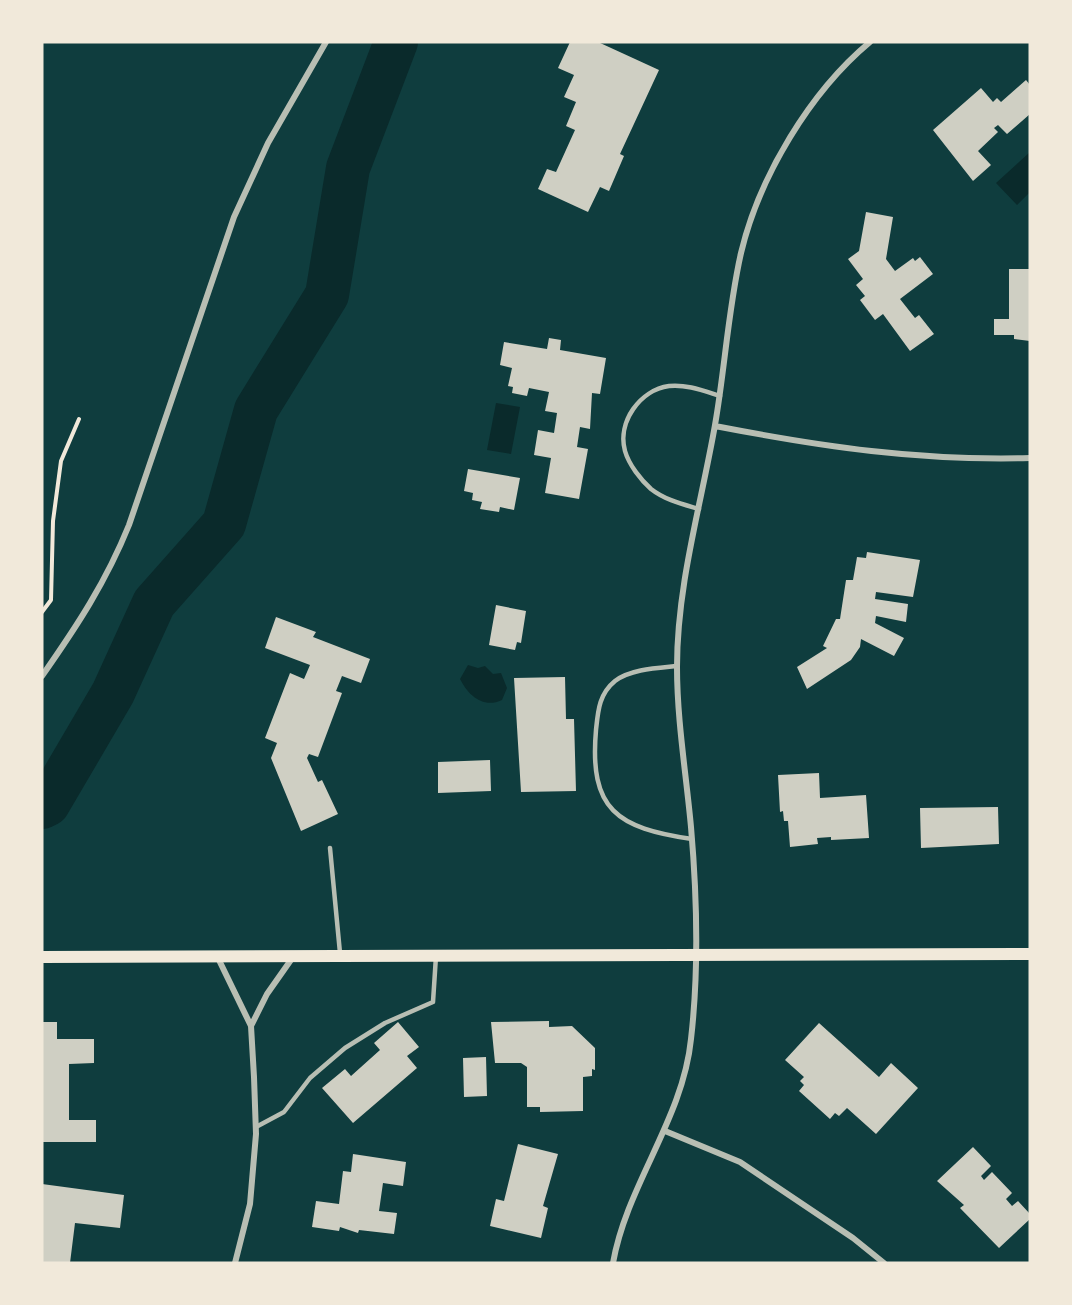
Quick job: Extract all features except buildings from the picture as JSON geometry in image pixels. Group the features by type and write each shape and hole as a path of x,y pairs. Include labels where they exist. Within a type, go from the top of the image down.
{"main road":[{"path":"42,957 1030,954"}],"street":[{"path":"42,676 89,609 112,567 129,525 234,217 268,143 326,42"},
{"path":"613,1263 630,1207 665,1131 684,1079 691,1040 694,955 692,839 679,710 677,666 686,573 715,426 742,251 766,183 786,143 824,91 870,42"},
{"path":"715,426 826,447 920,457 1030,458"},
{"path":"250,1026 267,994 293,957"},
{"path":"218,958 250,1026 256,1127 250,1204 236,1263"},
{"path":"665,1131 740,1162 853,1238 884,1263"}],"lane":[{"path":"699,508 666,499 651,489 635,470 625,451 624,432 630,414 642,397 656,389 671,386 687,387 720,396"},
{"path":"677,666 640,671 617,680 602,694 593,761 597,786 611,808 635,826 658,834 692,839"},
{"path":"330,848 340,956"},
{"path":"256,1127 284,1112 310,1078 345,1048 385,1023 433,1002 436,956"}],"path":[{"path":"42,612 51,600 53,521 61,461 80,419"}],"water":[{"path":"1030,152 1030,192 1017,205 996,183"},
{"path":"496,403 520,407 511,454 487,450"},
{"path":"468,665 478,668 485,666 493,674 501,673 507,688 502,700 482,702 467,690 460,679"}],"waterway":[{"path":"42,807 48,804 113,693 154,603 224,524 256,410 327,295 348,168 396,42"}]}
